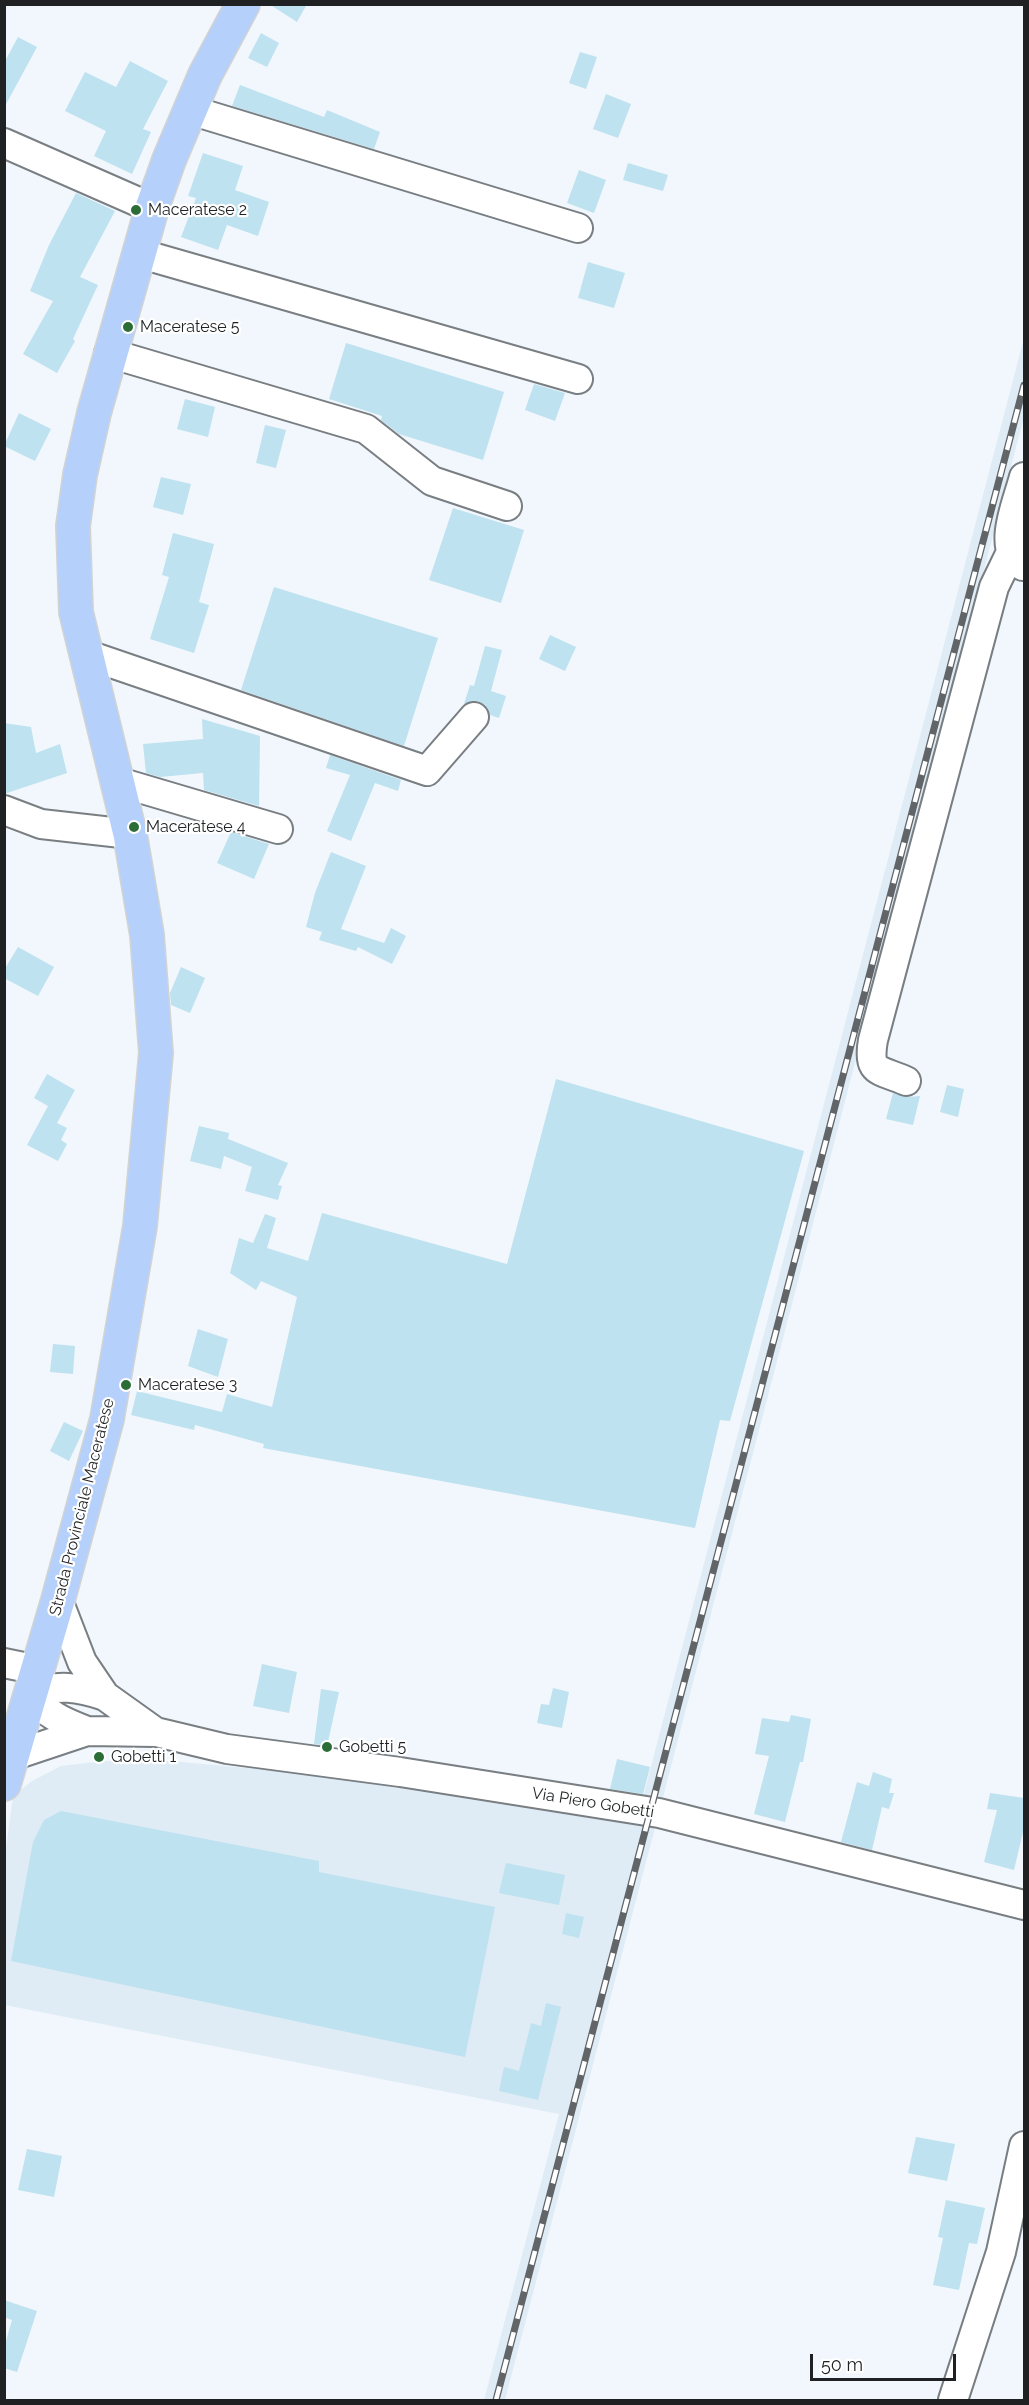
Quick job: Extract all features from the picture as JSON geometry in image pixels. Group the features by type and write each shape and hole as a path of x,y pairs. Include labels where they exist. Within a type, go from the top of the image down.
{"main road":[{"name":"Strada Provinciale Maceratese","path":"8,1770 58,1600 107,1419 141,1226 156,1053 147,935 130,834 76,612 73,526 80,475 109,354 152,208 190,110 243,4"}],"street":[{"path":"190,110 578,228"},
{"path":"4,143 152,208"},
{"path":"138,253 578,379"},
{"path":"109,354 366,429 432,481 507,506"},
{"path":"906,1081 874,1068 870,1059 873,1040 994,587 1018,560 1010,534 1024,477"},
{"path":"85,654 427,771 474,717"},
{"path":"119,782 278,829"},
{"path":"4,810 41,824 130,834"},
{"path":"58,1600 82,1662 105,1696"},
{"path":"4,1663 34,1682 78,1687 105,1696 156,1732"},
{"path":"34,1682 40,1707 54,1718 87,1731 156,1732"},
{"path":"8,1770 87,1731"},
{"name":"Via Piero Gobetti","path":"156,1732 227,1749 400,1772 650,1812 1024,1905"},
{"path":"953,2400 1001,2252 1024,2146"}],"shaded area":[{"path":"1024,338 1024,417 662,1801 643,1797"},
{"path":"104,1761 171,1761 300,1773 655,1828 505,2400 484,2400 559,2114 5,2005 5,1855 13,1796 32,1781 61,1766"}],"building":[{"path":"269,4 307,4 297,22"},
{"path":"261,33 279,43 267,67 248,58"},
{"path":"18,37 37,47 4,108 4,63"},
{"path":"580,52 597,57 586,89 569,83"},
{"path":"130,61 168,81 143,129 151,132 132,174 94,156 106,131 65,111 85,72 116,87"},
{"path":"240,85 324,117 327,110 380,132 374,149 232,106"},
{"path":"606,94 631,104 618,138 593,129"},
{"path":"203,153 243,166 235,190 269,202 258,236 227,225 218,250 181,237 196,198 188,196"},
{"path":"628,163 668,175 663,191 623,180"},
{"path":"579,170 606,180 594,213 567,203"},
{"path":"76,193 115,211 80,277 98,285 73,339 75,341 57,373 23,354 53,301 30,291 49,245"},
{"path":"588,262 625,273 614,308 578,298"},
{"path":"346,343 504,392 483,460 399,434 381,420 382,416 329,399"},
{"path":"534,384 565,393 555,421 525,410"},
{"path":"185,399 215,407 208,437 177,429"},
{"path":"19,413 51,429 35,461 4,446"},
{"path":"265,425 286,430 276,468 256,463"},
{"path":"161,477 191,484 183,515 153,507"},
{"path":"453,508 524,530 501,603 429,580"},
{"path":"173,533 214,544 199,602 209,605 194,653 150,639 169,577 162,575"},
{"path":"274,587 438,638 404,746 241,690"},
{"path":"550,635 576,647 565,671 539,659"},
{"path":"485,646 502,650 491,691 506,696 499,718 490,715 485,705 478,701 464,704 470,685 474,686"},
{"path":"202,719 260,736 259,806 204,790 203,773 160,777 146,773 143,744 203,739"},
{"path":"4,723 31,727 36,753 60,744 67,773 4,794"},
{"path":"330,755 401,780 398,791 375,783 351,841 327,831 350,775 326,768"},
{"path":"231,832 269,844 254,879 217,863"},
{"path":"331,852 366,866 341,929 384,943 391,928 406,936 392,964 358,947 356,951 319,940 322,932 306,927 315,893"},
{"path":"18,947 54,967 38,996 4,978 4,970"},
{"path":"181,967 205,978 190,1013 171,1005 170,993"},
{"path":"47,1074 75,1090 57,1123 67,1128 61,1140 67,1144 58,1161 27,1145 48,1106 34,1098"},
{"path":"556,1079 804,1151 730,1421 720,1420 695,1528 263,1448 264,1444 195,1425 194,1430 131,1415 137,1391 222,1412 227,1394 272,1407 297,1297 261,1281 256,1290 230,1273 239,1238 253,1243 265,1214 276,1218 267,1248 308,1261 322,1213 507,1264"},
{"path":"947,1085 964,1089 958,1117 940,1112"},
{"path":"893,1093 908,1097 920,1096 913,1125 886,1119"},
{"path":"199,1126 229,1133 228,1139 288,1163 278,1185 282,1186 278,1200 245,1191 252,1167 224,1156 221,1169 190,1161"},
{"path":"198,1329 228,1339 218,1377 188,1366"},
{"path":"53,1344 75,1346 73,1374 50,1372"},
{"path":"64,1422 83,1431 69,1461 50,1451"},
{"path":"262,1664 297,1672 289,1713 253,1706"},
{"path":"553,1688 569,1692 562,1728 537,1723 541,1704 549,1705"},
{"path":"321,1689 339,1692 327,1746 314,1744"},
{"path":"791,1715 811,1719 803,1762 800,1762 785,1822 754,1814 769,1756 755,1754 762,1718 789,1722"},
{"path":"617,1759 650,1767 643,1794 610,1789"},
{"path":"873,1772 892,1779 889,1793 894,1793 889,1809 882,1807 872,1850 841,1842 857,1782 869,1786"},
{"path":"990,1793 1024,1798 1024,1828 1014,1870 984,1862 997,1810 987,1809"},
{"path":"61,1811 319,1861 319,1872 495,1907 465,2057 11,1961 33,1842 44,1820"},
{"path":"506,1863 565,1875 559,1905 499,1893"},
{"path":"566,1913 584,1917 579,1938 562,1934"},
{"path":"546,2003 561,2007 538,2100 499,2091 504,2067 519,2071 531,2023 541,2026"},
{"path":"916,2137 955,2144 947,2181 908,2173"},
{"path":"27,2149 62,2156 54,2197 18,2190"},
{"path":"946,2200 985,2208 977,2244 969,2243 959,2290 933,2285 943,2238 938,2237"},
{"path":"4,2300 37,2311 17,2372 4,2368 4,2348 12,2320 4,2317"}],"railway":[{"path":"496,2400 1024,385"}],"place":[{"name":"Maceratese 2","path":"136,210"},
{"name":"Maceratese 5","path":"128,327"},
{"name":"Maceratese 4","path":"134,827"},
{"name":"Maceratese 3","path":"126,1385"},
{"name":"Gobetti 5","path":"327,1747"},
{"name":"Gobetti 1","path":"99,1757"}]}
